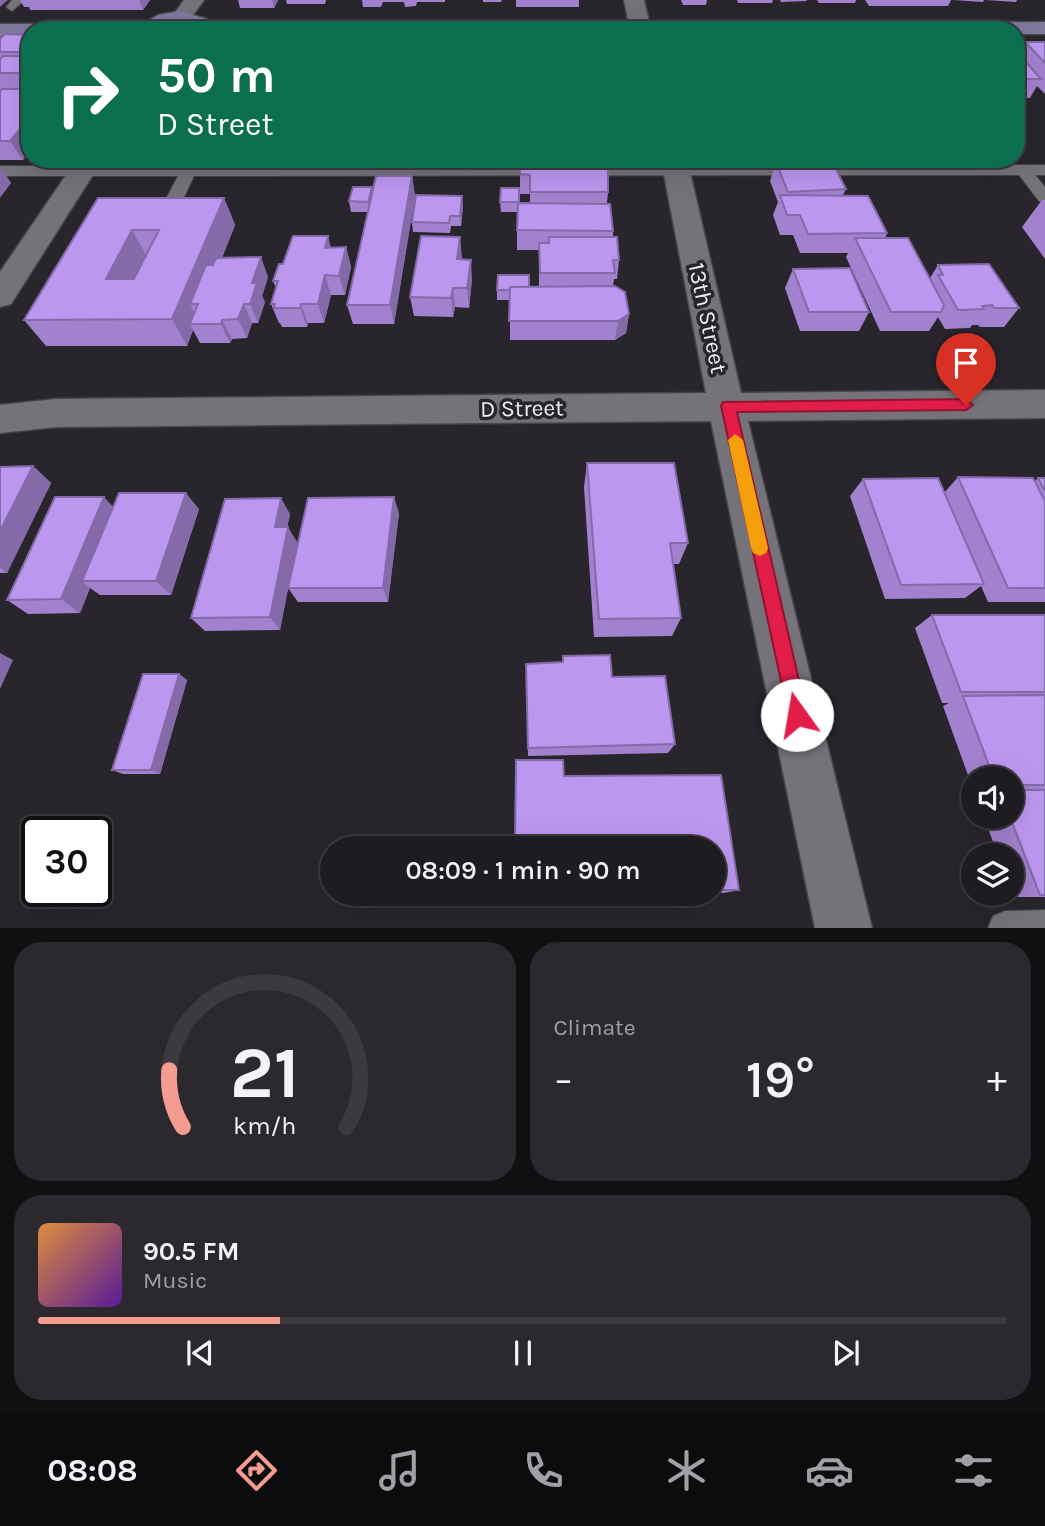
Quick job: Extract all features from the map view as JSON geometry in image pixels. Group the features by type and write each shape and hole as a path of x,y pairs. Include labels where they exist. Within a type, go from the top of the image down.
{"street":[{"path":"181,18 194,0"},
{"path":"634,0 639,21"},
{"path":"167,21 181,18 197,21"},
{"path":"1025,28 1045,28"},
{"path":"0,30 21,30"},
{"path":"0,296 84,168"},
{"name":"13th Street","path":"676,168 844,928"},
{"name":"D Street","path":"0,419 56,413 1045,404"}],"lane":[{"path":"0,171 43,168"},
{"path":"163,222 196,168"},
{"path":"1006,168 1045,170"},
{"path":"1023,170 1045,198"},
{"path":"1005,928 1045,927"}],"building":[{"path":"5,34 21,35 21,52 0,52 0,39"},
{"path":"1025,42 1045,42 1045,63"},
{"path":"3,56 21,56 21,73 0,73 0,59"},
{"path":"1025,61 1041,79 1025,79"},
{"path":"2,89 21,89 21,128 10,141 0,141"},
{"path":"520,168 608,168 608,192 530,192 530,175 520,174"},
{"path":"778,168 836,168 846,189 788,192"},
{"path":"376,176 412,176 390,305 347,305"},
{"path":"353,187 372,187 368,202 349,201"},
{"path":"501,188 519,188 519,202 500,202"},
{"path":"416,195 462,196 460,216 450,216 449,223 412,222"},
{"path":"780,195 868,196 887,233 808,234 800,215 787,215"},
{"path":"98,198 224,198 172,319 24,320","holes":["132,230 159,230 134,279 106,279"]},
{"path":"518,203 610,204 613,231 517,230"},
{"path":"293,236 328,236 325,248 346,247 339,276 325,275 318,304 301,304 300,308 274,308 275,304 271,304 278,281 273,281 279,264 283,264"},
{"path":"421,236 460,237 457,259 471,260 467,288 453,288 451,298 410,297"},
{"path":"549,237 617,237 619,260 613,260 615,273 540,273 539,243 549,243"},
{"path":"855,238 908,238 944,305 941,312 891,312"},
{"path":"261,257 252,283 257,283 250,304 244,304 238,319 222,320 221,324 190,324 198,304 190,304 206,265 213,265 216,258"},
{"path":"989,264 1019,308 994,308 992,305 982,306 984,309 958,310 938,275 943,275 938,265"},
{"path":"850,268 869,312 809,312 793,269"},
{"path":"498,275 529,275 529,287 497,290"},
{"path":"615,286 625,292 629,314 618,321 509,321 510,287"},
{"path":"587,463 674,463 688,543 670,543 681,618 599,619"},
{"path":"33,466 0,531 0,467"},
{"path":"958,477 1033,478 1045,501 1045,588 1008,588"},
{"path":"938,478 984,584 901,585 863,479"},
{"path":"1038,478 1045,478 1045,491"},
{"path":"119,493 186,493 156,581 82,581"},
{"path":"55,497 104,497 61,599 7,600"},
{"path":"394,497 383,588 288,588 308,498"},
{"path":"281,498 275,527 288,527 270,617 191,618 225,499"},
{"path":"932,615 1045,615 1045,692 961,692"},
{"path":"610,655 612,677 665,676 675,744 528,748 526,664 563,662 563,656"},
{"path":"143,674 179,674 151,770 112,770"},
{"path":"1045,695 1045,785 1024,785 1024,766 989,766 963,696"},
{"path":"516,760 563,760 564,776 721,775 739,890 726,890 726,836 515,836"},
{"path":"1024,790 1045,790 1045,895 1040,895 1024,853 1024,843 1020,843 1015,829 1024,829"}],"slow traffic":[{"path":"735,440 760,548"}],"route":[{"path":"797,715 728,406 966,405"}]}
